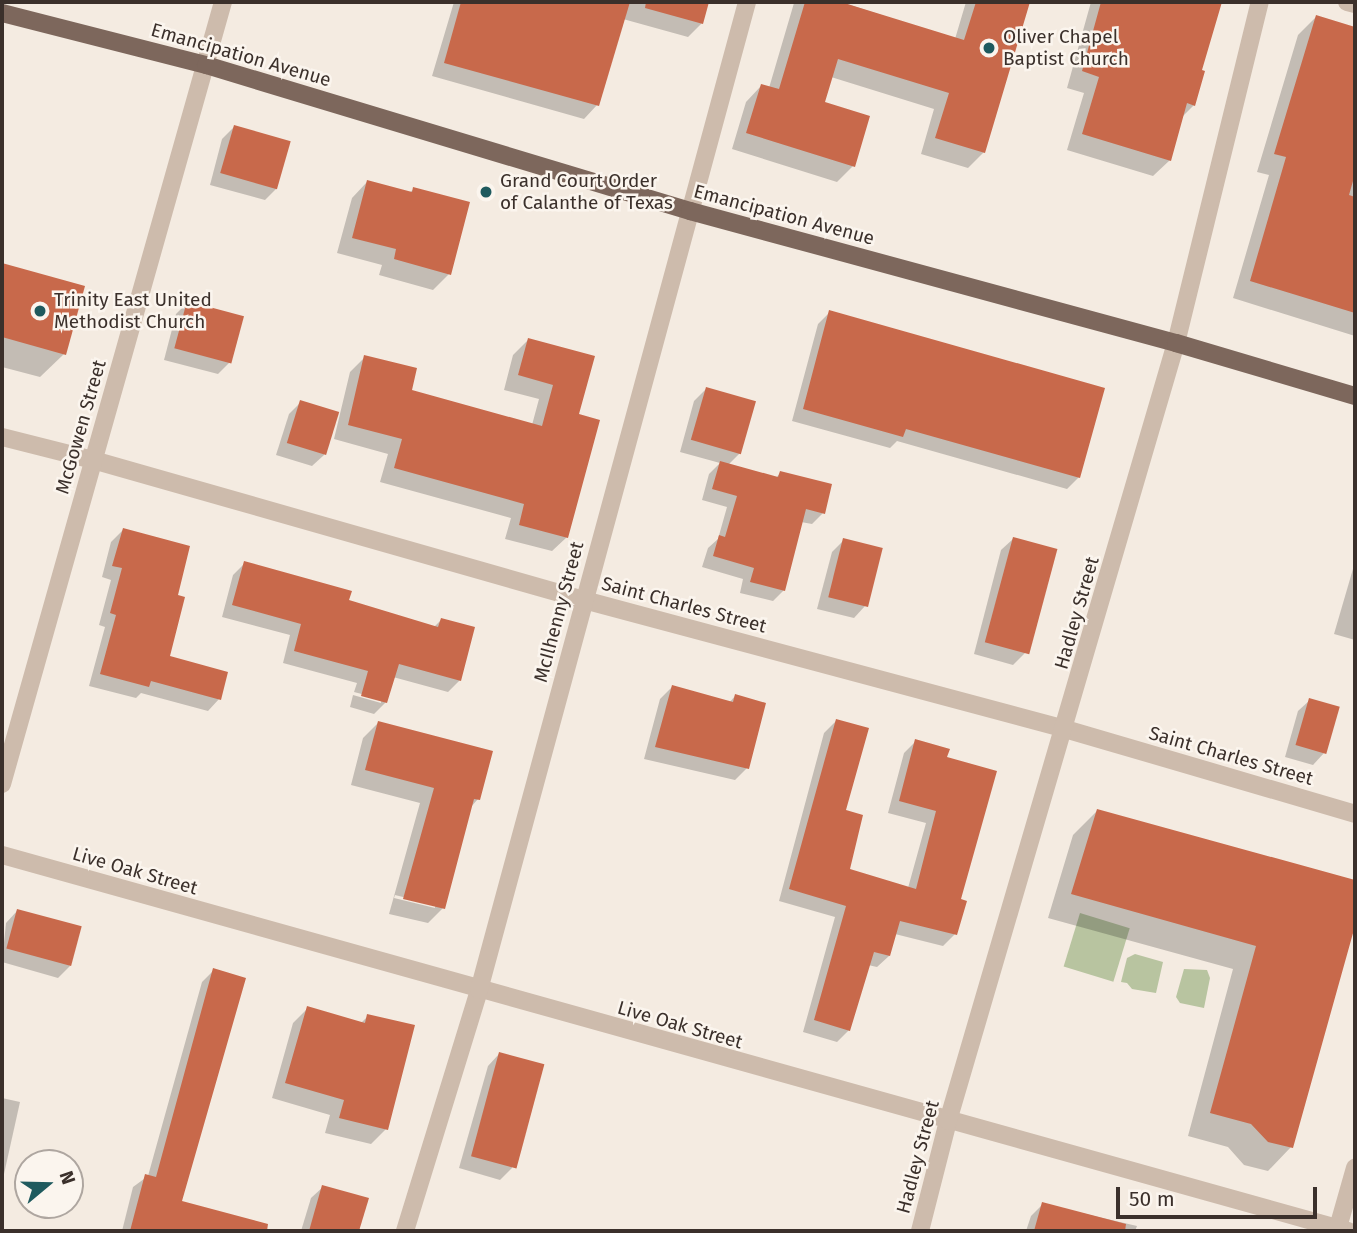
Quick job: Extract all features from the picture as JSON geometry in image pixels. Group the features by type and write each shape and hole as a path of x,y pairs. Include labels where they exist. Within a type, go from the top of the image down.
{"main road":[{"name":"Emancipation Avenue","path":"2,13 206,65 690,211 1176,343 1355,396"}],"street":[{"name":"McGowen Street","path":"2,784 223,2"},
{"name":"McIlhenny Street","path":"405,1231 479,990 747,2"},
{"name":"Hadley Street","path":"920,1231 948,1121 1176,343 1260,2"},
{"path":"1347,2 1355,4"},
{"name":"Saint Charles Street","path":"2,437 93,460 584,600 1065,729 1355,814"},
{"name":"Live Oak Street","path":"2,855 1341,1230"},
{"path":"1341,1230 1355,1168"}],"green space":[{"path":"1080,913 1130,928 1113,982 1064,967"},
{"path":"1135,954 1163,962 1156,993 1132,989 1127,983 1121,982 1127,958"},
{"path":"1184,969 1207,970 1210,978 1204,1008 1180,1003 1176,997"}],"building":[{"path":"461,2 630,2 599,106 444,63"},
{"path":"646,2 709,2 703,24 645,8"},
{"path":"805,2 841,2 964,40 976,2 1030,2 985,153 935,138 949,93 838,59 825,102 870,116 855,167 746,133 761,84 779,89"},
{"path":"1101,2 1222,2 1202,70 1205,71 1195,106 1187,103 1171,161 1082,134 1099,77 1082,71"},
{"path":"1316,15 1355,27 1355,174 1349,195 1355,197 1355,313 1250,281 1286,157 1274,154"},
{"path":"234,125 291,141 277,189 220,173"},
{"path":"367,180 412,192 413,187 470,202 451,275 394,259 396,249 352,238"},
{"name":"Trinity East United Methodist Church","path":"2,263 85,286 66,355 2,337"},
{"path":"187,301 244,316 231,364 174,348"},
{"path":"829,310 1105,388 1080,478 906,429 903,437 803,409"},
{"path":"528,338 595,356 579,414 600,420 568,538 519,525 524,504 394,468 402,439 348,425 364,355 417,368 412,390 542,426 553,385 518,375"},
{"path":"706,387 756,401 741,454 691,440"},
{"path":"300,400 339,412 326,455 287,443"},
{"path":"720,461 778,477 780,471 832,484 825,514 806,509 785,591 750,582 754,568 713,556 719,535 725,537 737,496 712,489"},
{"path":"123,528 190,546 178,595 185,597 170,656 228,672 221,700 151,681 149,687 100,674 116,615 110,613 122,568 112,566"},
{"path":"1013,537 1057,549 1029,654 985,642"},
{"path":"843,538 883,548 868,607 828,597"},
{"path":"244,561 352,591 349,600 438,627 441,618 475,627 461,681 399,664 387,703 361,696 368,671 294,651 301,624 232,605"},
{"path":"672,685 733,702 735,694 766,703 749,769 655,747"},
{"path":"1309,698 1340,707 1326,754 1295,745"},
{"path":"836,719 869,728 846,810 863,815 850,869 916,889 936,811 899,801 915,739 950,749 947,757 997,771 961,899 967,901 957,935 900,921 890,956 874,952 850,1031 814,1020 846,906 789,889"},
{"path":"378,721 493,751 480,800 474,799 445,909 403,899 434,788 365,770"},
{"path":"1097,809 1355,880 1355,926 1293,1148 1268,1142 1251,1124 1210,1113 1256,946 1071,894"},
{"path":"17,909 82,926 71,966 6,949"},
{"path":"213,968 246,978 182,1201 268,1224 267,1231 130,1231 145,1174 156,1177"},
{"path":"307,1006 365,1023 367,1014 415,1025 388,1130 339,1118 344,1100 285,1083"},
{"path":"499,1052 544,1064 516,1168 471,1156"},
{"path":"322,1185 369,1198 359,1231 309,1231"},
{"path":"1042,1202 1126,1224 1125,1231 1034,1231"}],"place":[{"name":"Oliver Chapel Baptist Church","path":"989,48"},
{"name":"Grand Court Order of Calanthe of Texas","path":"486,192"},
{"name":"Trinity East United Methodist Church","path":"40,311"}]}
